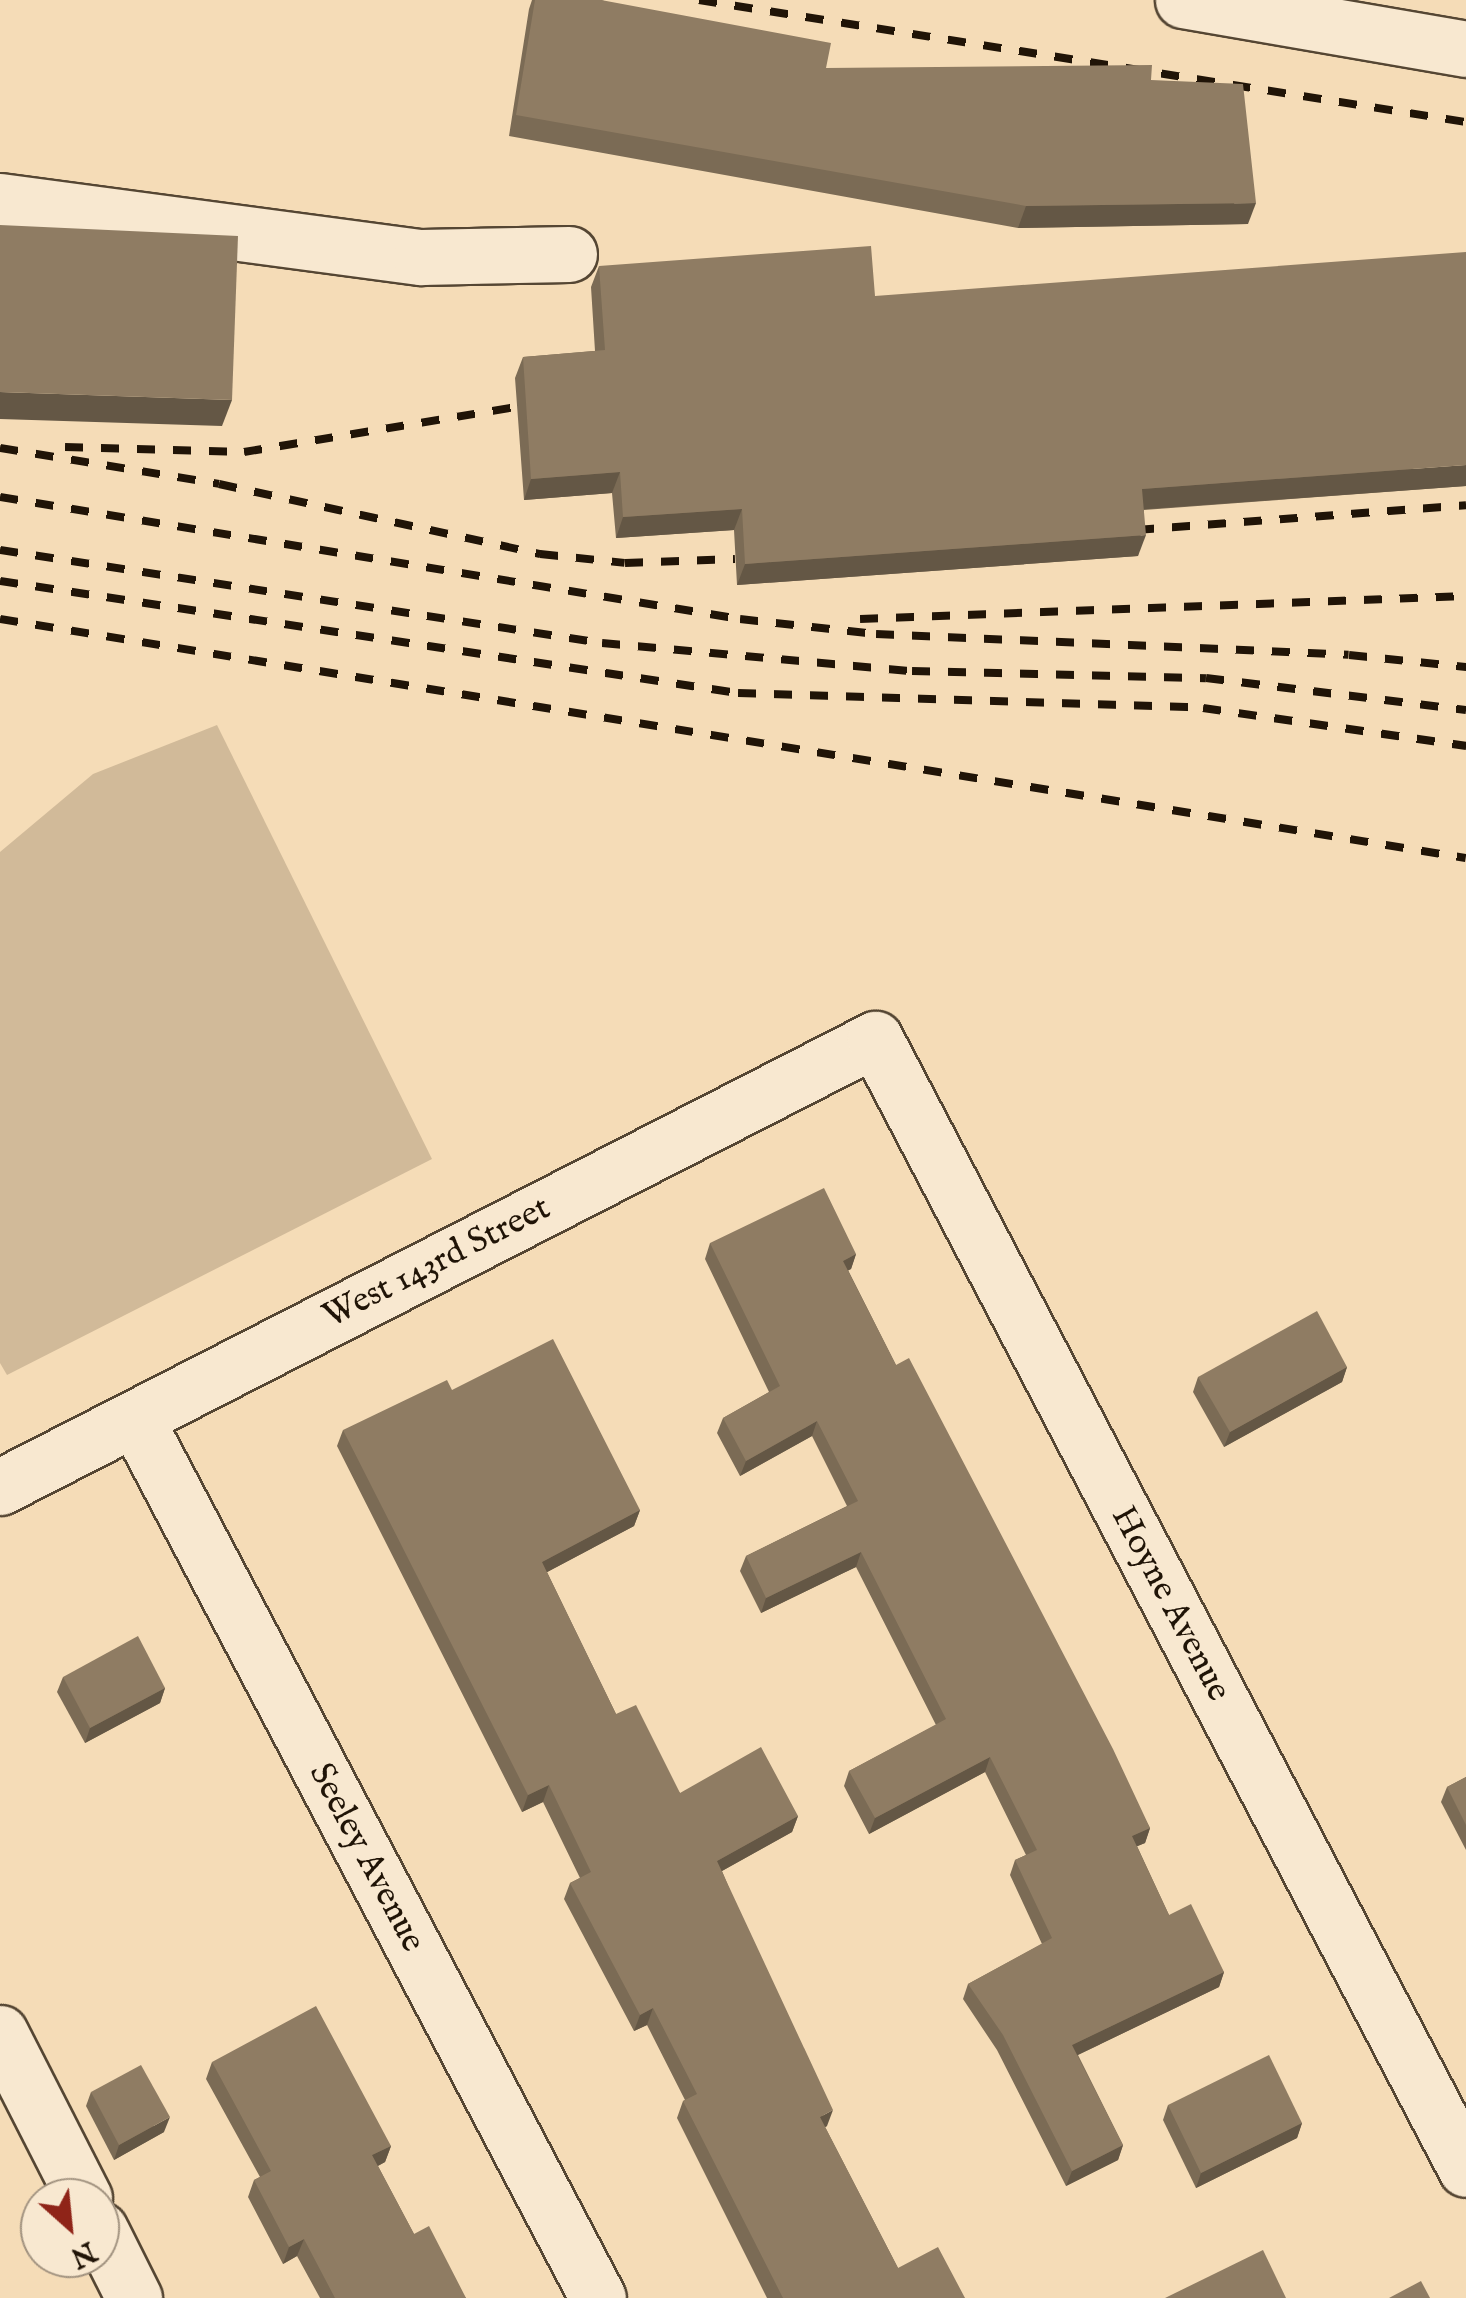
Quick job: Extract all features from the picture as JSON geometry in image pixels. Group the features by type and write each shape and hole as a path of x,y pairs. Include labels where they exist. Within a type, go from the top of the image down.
{"street":[{"path":"1183,0 1466,49"},
{"path":"0,201 421,256 569,254"},
{"name":"West 143rd Street","path":"0,1487 874,1039"},
{"name":"Hoyne Avenue","path":"874,1039 1466,2169"},
{"name":"Seeley Avenue","path":"135,1418 598,2298"},
{"path":"0,2033 74,2178"},
{"path":"120,2270 134,2298"}],"shaded area":[{"path":"217,725 432,1159 7,1375 0,1363 0,852 93,774"}],"building":[{"path":"535,0 601,0 831,43 826,68 1152,65 1151,80 1243,84 1256,203 1026,206 516,115"},
{"path":"0,225 238,236 232,400 0,392"},
{"path":"871,246 875,296 1466,252 1466,465 1142,489 1146,535 745,564 742,509 623,517 620,472 531,479 523,357 605,350 599,266"},
{"path":"824,1188 856,1254 843,1261 896,1365 909,1358 1113,1749 1150,1828 1132,1836 1169,1915 1191,1904 1224,1972 1072,2045 1123,2145 1072,2171 1003,2035 968,1984 1052,1938 1015,1860 1037,1850 990,1757 875,1818 849,1771 946,1719 861,1552 766,1598 746,1556 858,1501 817,1421 746,1461 723,1418 780,1386 710,1243"},
{"path":"1317,1311 1347,1367 1230,1432 1198,1377"},
{"path":"553,1339 640,1510 542,1562 616,1714 636,1705 680,1793 761,1747 798,1816 717,1861 833,2110 820,2117 898,2268 938,2247 965,2298 783,2298 683,2101 697,2094 653,2008 640,2015 570,1883 591,1872 549,1785 528,1795 343,1430 447,1380 452,1390"},
{"path":"138,1636 165,1688 90,1728 63,1677"},
{"path":"1466,1777 1466,1825 1447,1787"},
{"path":"316,2006 391,2146 372,2155 414,2234 429,2226 466,2298 335,2298 304,2239 289,2247 254,2180 271,2171 212,2062"},
{"path":"1269,2055 1302,2123 1201,2173 1168,2105"},
{"path":"141,2065 170,2117 119,2145 91,2092"},
{"path":"1263,2250 1286,2298 1165,2298"},
{"path":"1421,2281 1430,2298 1389,2298"}],"railway":[{"path":"699,0 1466,122"},
{"path":"65,447 244,452 517,407"},
{"path":"0,448 219,484 540,554 625,563 735,559"},
{"path":"0,497 740,619 876,634 1349,655 1466,667"},
{"path":"1136,530 1466,505"},
{"path":"0,550 602,643 912,671 1206,678 1466,710"},
{"path":"0,581 738,693 1203,708 1466,746"},
{"path":"860,619 1466,596"},
{"path":"0,619 1466,858"}]}
